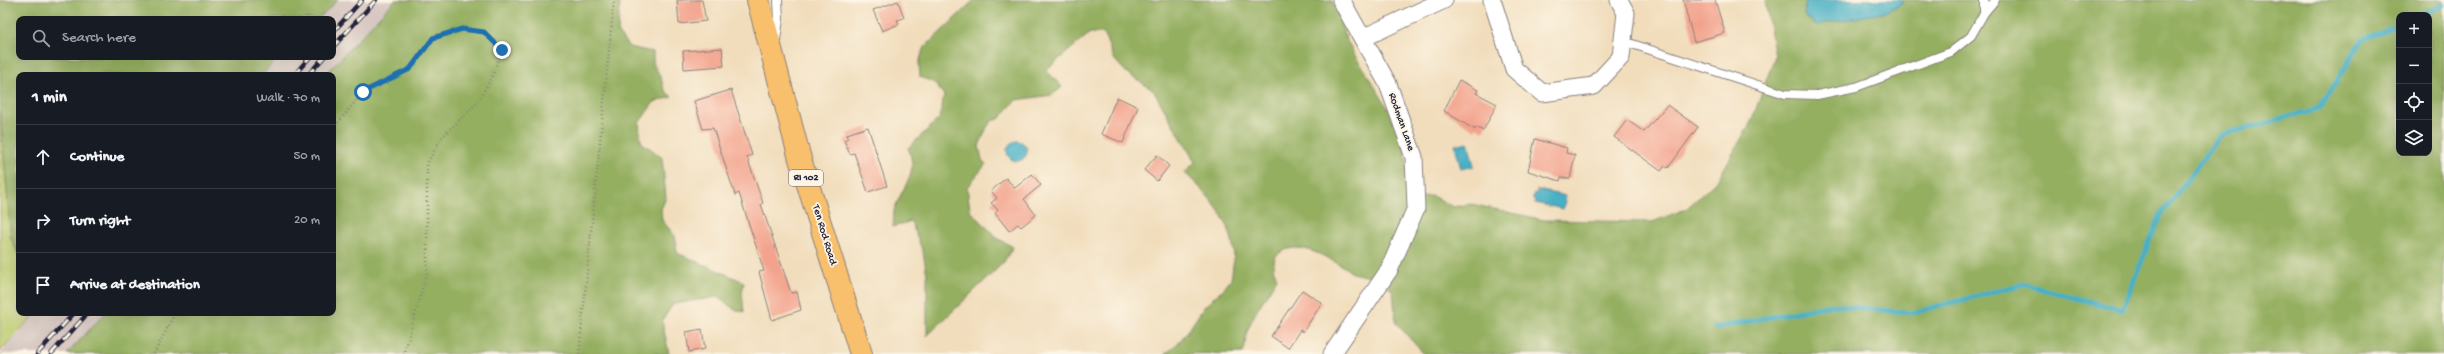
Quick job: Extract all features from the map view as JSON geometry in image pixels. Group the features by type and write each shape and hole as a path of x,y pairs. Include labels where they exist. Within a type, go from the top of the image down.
{"main road":[{"name":"Ten Rod Road","path":"758,0 772,58 800,159 861,354"}],"street":[{"name":"Rodman Lane","path":"1332,354 1389,270 1416,208 1414,157 1388,84 1341,0"},
{"path":"1363,38 1444,0"},
{"path":"1492,0 1514,69 1542,93 1594,86 1621,57 1626,12 1619,0"}],"lane":[{"path":"772,58 779,19 778,0"},
{"path":"1984,0 1984,14"},
{"path":"1623,40 1785,94 1817,96 1856,87 1952,52 1971,36 1994,0"}],"path":[{"path":"579,354 614,0"},
{"path":"336,125 363,92 410,69 433,38 462,29 484,32 502,50 492,77 477,103 442,137 427,164 427,272 404,354"},
{"path":"154,354 173,316"}],"shaded area":[{"path":"338,0 395,0 328,72 265,72 276,60 336,60 336,16 321,16"},
{"path":"33,316 102,316 67,354 0,354"}],"green space":[{"path":"0,0 338,0 321,16 16,16 16,60 276,60 265,72 16,72 16,249 11,238 0,110"},
{"path":"395,0 620,0 618,33 629,47 653,52 654,66 660,76 664,89 672,97 654,102 639,123 641,142 662,157 666,198 661,209 662,220 675,236 677,253 744,282 742,293 744,312 734,309 718,297 673,304 662,321 669,354 67,354 102,316 336,316 336,72 328,72"},
{"path":"974,0 1331,0 1337,11 1349,45 1391,114 1398,130 1404,149 1407,169 1407,192 1416,197 1432,196 1453,207 1471,204 1544,220 1652,222 1686,209 1717,181 1752,120 1775,56 1765,0 1806,0 1804,15 1903,3 1901,0 2444,0 2444,354 1424,354 1396,323 1393,291 1379,279 1352,273 1346,268 1310,250 1292,248 1283,251 1275,257 1273,268 1277,278 1251,322 1247,332 1243,353 1165,354 1182,339 1204,307 1230,281 1232,276 1234,252 1232,239 1221,214 1204,192 1185,173 1195,162 1153,90 1127,73 1113,58 1104,33 1090,33 1046,70 1062,87 1052,95 1016,100 999,119 993,120 987,127 979,146 982,160 986,164 967,187 970,210 997,238 1013,247 1003,263 927,336 927,275 923,252 911,221 893,227 894,211 897,202 911,173 912,165 908,148 940,118 944,95 933,82 920,77 919,64 923,49"},
{"path":"0,110 11,238 16,249 16,316 33,316 0,351"}],"water":[{"path":"1806,0 1901,0 1904,3 1882,13 1816,25 1804,15"},
{"path":"1017,141 1024,144 1027,151 1024,158 1017,161 1010,158 1007,151 1010,144"},
{"path":"1468,142 1474,166 1461,169 1455,145"},
{"path":"1537,190 1566,196 1563,209 1535,203 1535,200 1533,199 1534,193 1537,194"}],"building":[{"path":"677,0 702,0 706,21 679,24"},
{"path":"1683,0 1715,0 1725,33 1694,42"},
{"path":"898,1 904,18 897,20 899,24 882,31 873,10"},
{"path":"722,48 724,66 684,69 683,51"},
{"path":"1459,80 1478,90 1476,93 1497,104 1483,131 1476,127 1475,130 1444,111"},
{"path":"731,90 752,155 747,157 763,203 761,204 791,293 797,292 801,310 772,320 759,272 764,271 739,193 735,195 713,128 703,129 694,101"},
{"path":"1117,97 1138,107 1123,143 1101,134"},
{"path":"1667,105 1698,127 1668,168 1665,166 1661,171 1614,137 1627,120 1644,132"},
{"path":"868,127 887,186 868,192 854,153 850,154 844,140 848,138 847,134"},
{"path":"1535,139 1567,148 1566,153 1575,155 1570,179 1561,177 1560,181 1528,171"},
{"path":"1157,155 1169,166 1157,181 1144,170"},
{"path":"1032,174 1041,185 1024,199 1036,215 1021,227 1018,224 1009,231 995,213 998,210 991,203 997,198 991,191 1006,178 1015,188"},
{"path":"1302,290 1322,303 1303,332 1300,330 1288,348 1271,336"},
{"path":"702,329 705,349 689,352 686,332"}],"waterway":[{"path":"2426,12 2444,4"},
{"path":"1715,328 1831,305 1912,313 2023,284 2122,310 2160,216 2221,135 2320,108 2362,40 2396,25"}],"railway":[{"path":"336,29 362,0"},
{"path":"336,44 376,0"},
{"path":"297,72 307,60"},
{"path":"311,72 321,60"},
{"path":"37,354 71,316"},
{"path":"51,354 85,316"}],"route":[{"path":"363,92 410,69 433,38 462,29 484,32 502,50"}]}
